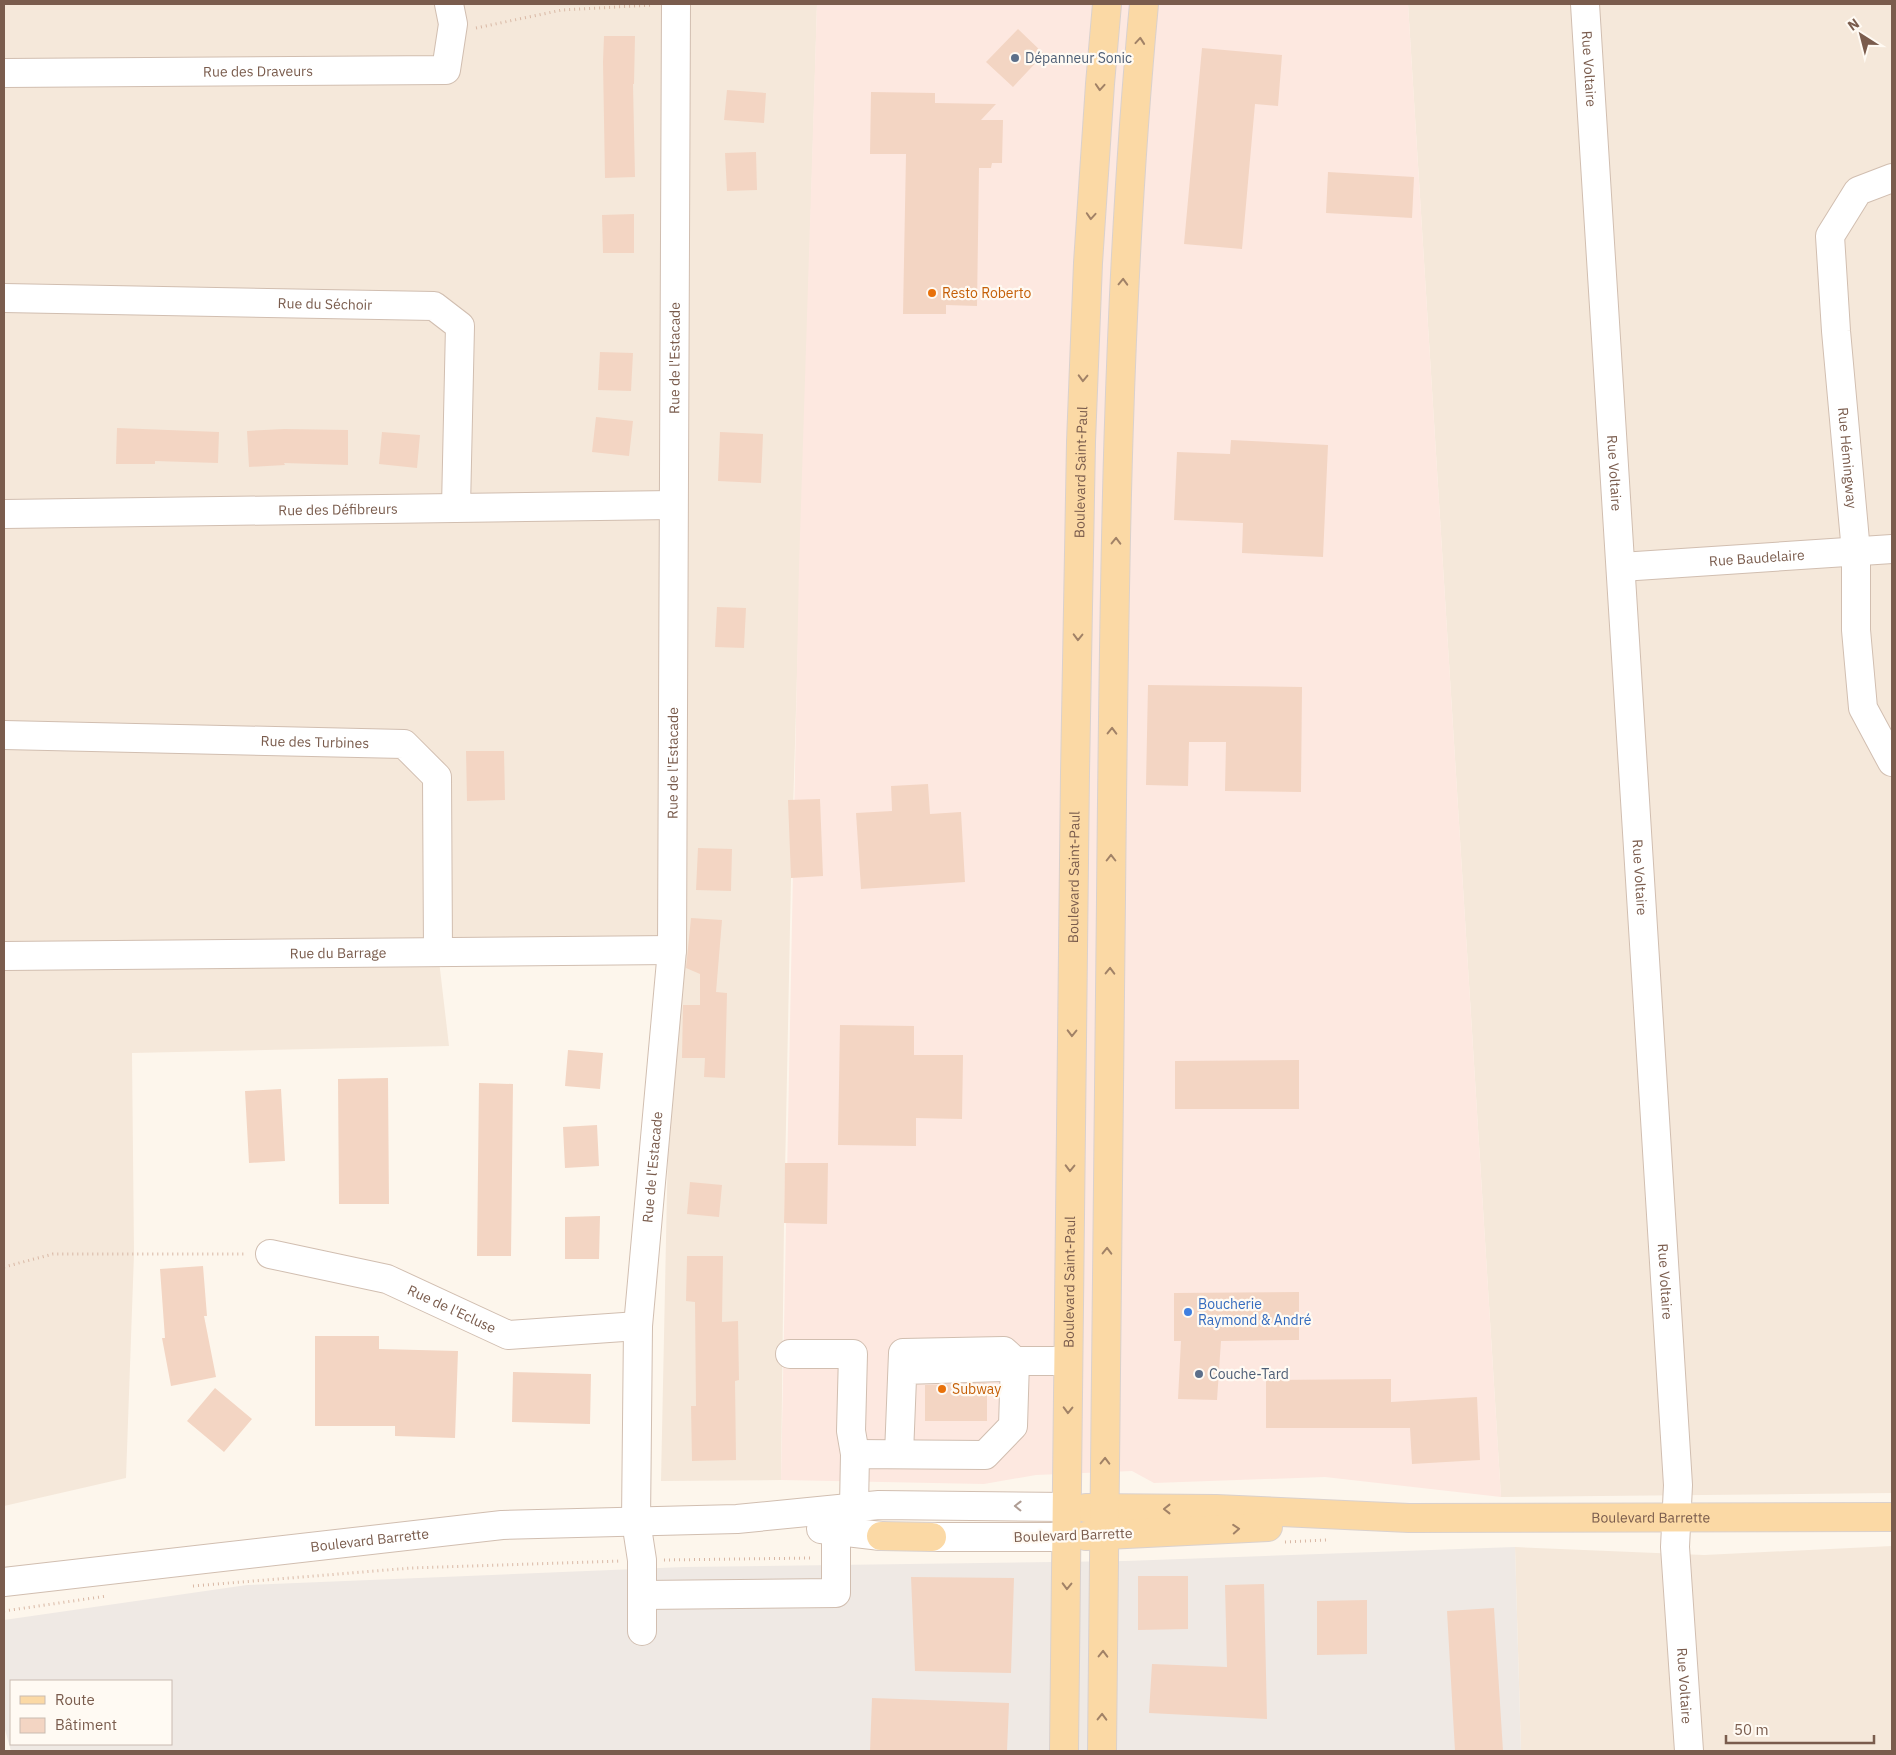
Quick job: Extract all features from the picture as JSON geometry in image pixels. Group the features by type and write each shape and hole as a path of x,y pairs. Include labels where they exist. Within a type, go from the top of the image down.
{"main road":[{"name":"Boulevard Saint-Paul","path":"1064,1751 1075,773 1081,442 1089,254 1107,4"},
{"path":"1102,1751 1113,686 1118,423 1128,197 1144,4"},
{"name":"Boulevard Barrette","path":"1067,1507 1105,1522 1187,1532 1409,1518 1892,1516"},
{"name":"Boulevard Barrette","path":"1067,1537 1105,1522"},
{"name":"Boulevard Barrette","path":"881,1536 932,1537"}],"street":[{"name":"Rue des Draveurs","path":"4,73 446,70 453,24 450,4"},
{"name":"Rue de l'Estacade","path":"642,1631 642,1560 636,1521 638,1326 672,950 673,505 666,4"},
{"name":"Rue Voltaire","path":"1585,4 1678,1485 1675,1547 1689,1751"},
{"name":"Rue Hémingway","path":"1892,178 1858,192 1830,236 1836,331 1856,552 1856,630 1862,708 1892,762"},
{"name":"Rue du Séchoir","path":"4,298 434,306 460,326 456,507"},
{"name":"Rue des Défibreurs","path":"4,514 673,505"},
{"name":"Rue Baudelaire","path":"1621,567 1892,549"},
{"name":"Rue des Turbines","path":"4,735 404,744 437,777 438,952"},
{"name":"Rue du Barrage","path":"4,956 672,950"},
{"name":"Rue de l'Ecluse","path":"270,1254 386,1279 508,1335 638,1326"},
{"path":"900,1454 903,1353 1004,1351 1015,1362 1068,1361"},
{"path":"642,1595 836,1593 836,1530 854,1507 855,1454 851,1431 853,1354 790,1354"},
{"path":"855,1454 985,1454 1013,1426 1015,1362"},
{"name":"Boulevard Barrette","path":"4,1582 502,1525 737,1519 879,1505 1067,1507"},
{"name":"Boulevard Barrette","path":"737,1519 881,1536"},
{"name":"Boulevard Barrette","path":"932,1537 1067,1537"}],"path":[{"path":"451,33 562,10 666,4"},
{"path":"4,1267 53,1254 270,1254"},
{"path":"1284,1542 1315,1540"},
{"path":"659,1560 811,1558"},
{"path":"183,1587 410,1568 626,1561"},
{"path":"4,1610 116,1594"}],"shaded area":[{"path":"4,4 817,4 791,878 781,1480 661,1481 672,950 438,952 449,1046 132,1053 134,1254 126,1478 4,1506"},
{"path":"817,4 1408,4 1501,1497 1325,1477 1154,1483 1132,1471 1036,1475 984,1484 781,1480 799,567"},
{"path":"1408,4 1892,4 1892,1493 1501,1497"},
{"path":"1892,1546 1892,1751 1521,1751 1515,1547 1704,1555"},
{"path":"1515,1547 1521,1751 11,1751 4,1726 4,1620 247,1585 684,1567 1125,1561"}],"building":[{"name":"Dépanneur Sonic","path":"1018,29 1044,54 1013,87 986,62"},
{"path":"604,36 635,36 633,84 635,177 605,178"},
{"path":"1202,48 1282,55 1278,106 1255,104 1242,249 1184,244"},
{"path":"727,90 766,93 764,123 724,120"},
{"path":"871,92 935,93 935,103 996,104 981,120 1003,120 1002,163 992,163 991,168 979,168 977,306 946,305 946,314 903,314 906,154 870,154"},
{"path":"756,152 757,190 727,191 725,153"},
{"path":"1328,172 1414,177 1412,218 1326,213"},
{"path":"634,214 634,253 603,253 602,215"},
{"path":"600,352 633,353 631,391 598,390"},
{"path":"596,417 633,421 629,456 592,452"},
{"path":"117,428 219,432 218,463 155,461 155,464 116,464"},
{"path":"284,429 348,430 348,465 284,463 285,465 249,467 247,431"},
{"path":"382,432 420,435 417,468 379,464"},
{"path":"720,432 763,434 761,483 718,481"},
{"path":"1231,440 1328,445 1323,557 1242,553 1243,523 1174,520 1177,452 1230,454"},
{"path":"717,607 746,608 744,648 715,647"},
{"path":"1148,685 1302,687 1301,792 1225,791 1226,742 1189,742 1188,786 1146,785"},
{"path":"466,751 504,751 505,800 467,801"},
{"path":"928,784 930,814 961,812 965,882 861,889 856,813 892,811 891,786"},
{"path":"820,799 823,876 791,878 788,800"},
{"path":"698,848 732,849 731,891 696,890"},
{"path":"691,918 722,920 716,992 727,993 725,1078 704,1077 705,1058 682,1058 683,1005 700,1005 700,974 686,968"},
{"path":"840,1025 914,1026 914,1055 963,1055 962,1119 916,1118 916,1146 838,1145"},
{"path":"568,1050 603,1053 600,1089 565,1086"},
{"path":"1299,1060 1299,1109 1175,1109 1175,1061"},
{"path":"388,1078 389,1204 339,1204 338,1079"},
{"path":"479,1083 513,1084 511,1256 477,1256"},
{"path":"281,1089 285,1161 249,1163 245,1091"},
{"path":"597,1125 599,1166 565,1168 563,1127"},
{"path":"785,1163 828,1163 827,1224 784,1223"},
{"path":"690,1182 722,1185 719,1217 687,1214"},
{"path":"600,1216 599,1259 565,1259 565,1217"},
{"path":"687,1256 723,1256 722,1322 738,1321 739,1380 735,1381 736,1460 692,1461 691,1406 696,1406 695,1302 686,1301"},
{"path":"203,1266 207,1316 204,1316 216,1377 171,1386 162,1338 165,1338 160,1269"},
{"path":"1299,1292 1299,1340 1221,1341 1217,1400 1178,1399 1181,1341 1174,1341 1174,1293"},
{"path":"315,1336 379,1336 379,1349 458,1351 455,1438 395,1436 395,1426 315,1426"},
{"path":"513,1372 591,1374 590,1424 512,1422"},
{"path":"1391,1379 1391,1402 1477,1397 1480,1460 1412,1464 1410,1428 1266,1428 1266,1380"},
{"path":"987,1383 987,1421 925,1421 925,1385"},
{"path":"215,1388 252,1419 224,1452 187,1421"},
{"path":"1138,1576 1188,1576 1188,1629 1138,1630"},
{"path":"911,1577 1014,1578 1011,1673 915,1671"},
{"path":"1264,1584 1267,1719 1149,1713 1152,1664 1227,1667 1225,1585"},
{"path":"1367,1600 1367,1654 1317,1655 1317,1601"},
{"path":"1494,1608 1503,1751 1455,1751 1447,1611"},
{"path":"872,1698 1009,1703 1007,1751 870,1751"}],"place":[{"name":"Dépanneur Sonic","path":"1015,58"},
{"name":"Resto Roberto","path":"932,293"},
{"name":"Boucherie Raymond & André","path":"1188,1312"},
{"name":"Couche-Tard","path":"1199,1374"},
{"name":"Subway","path":"942,1389"}]}
